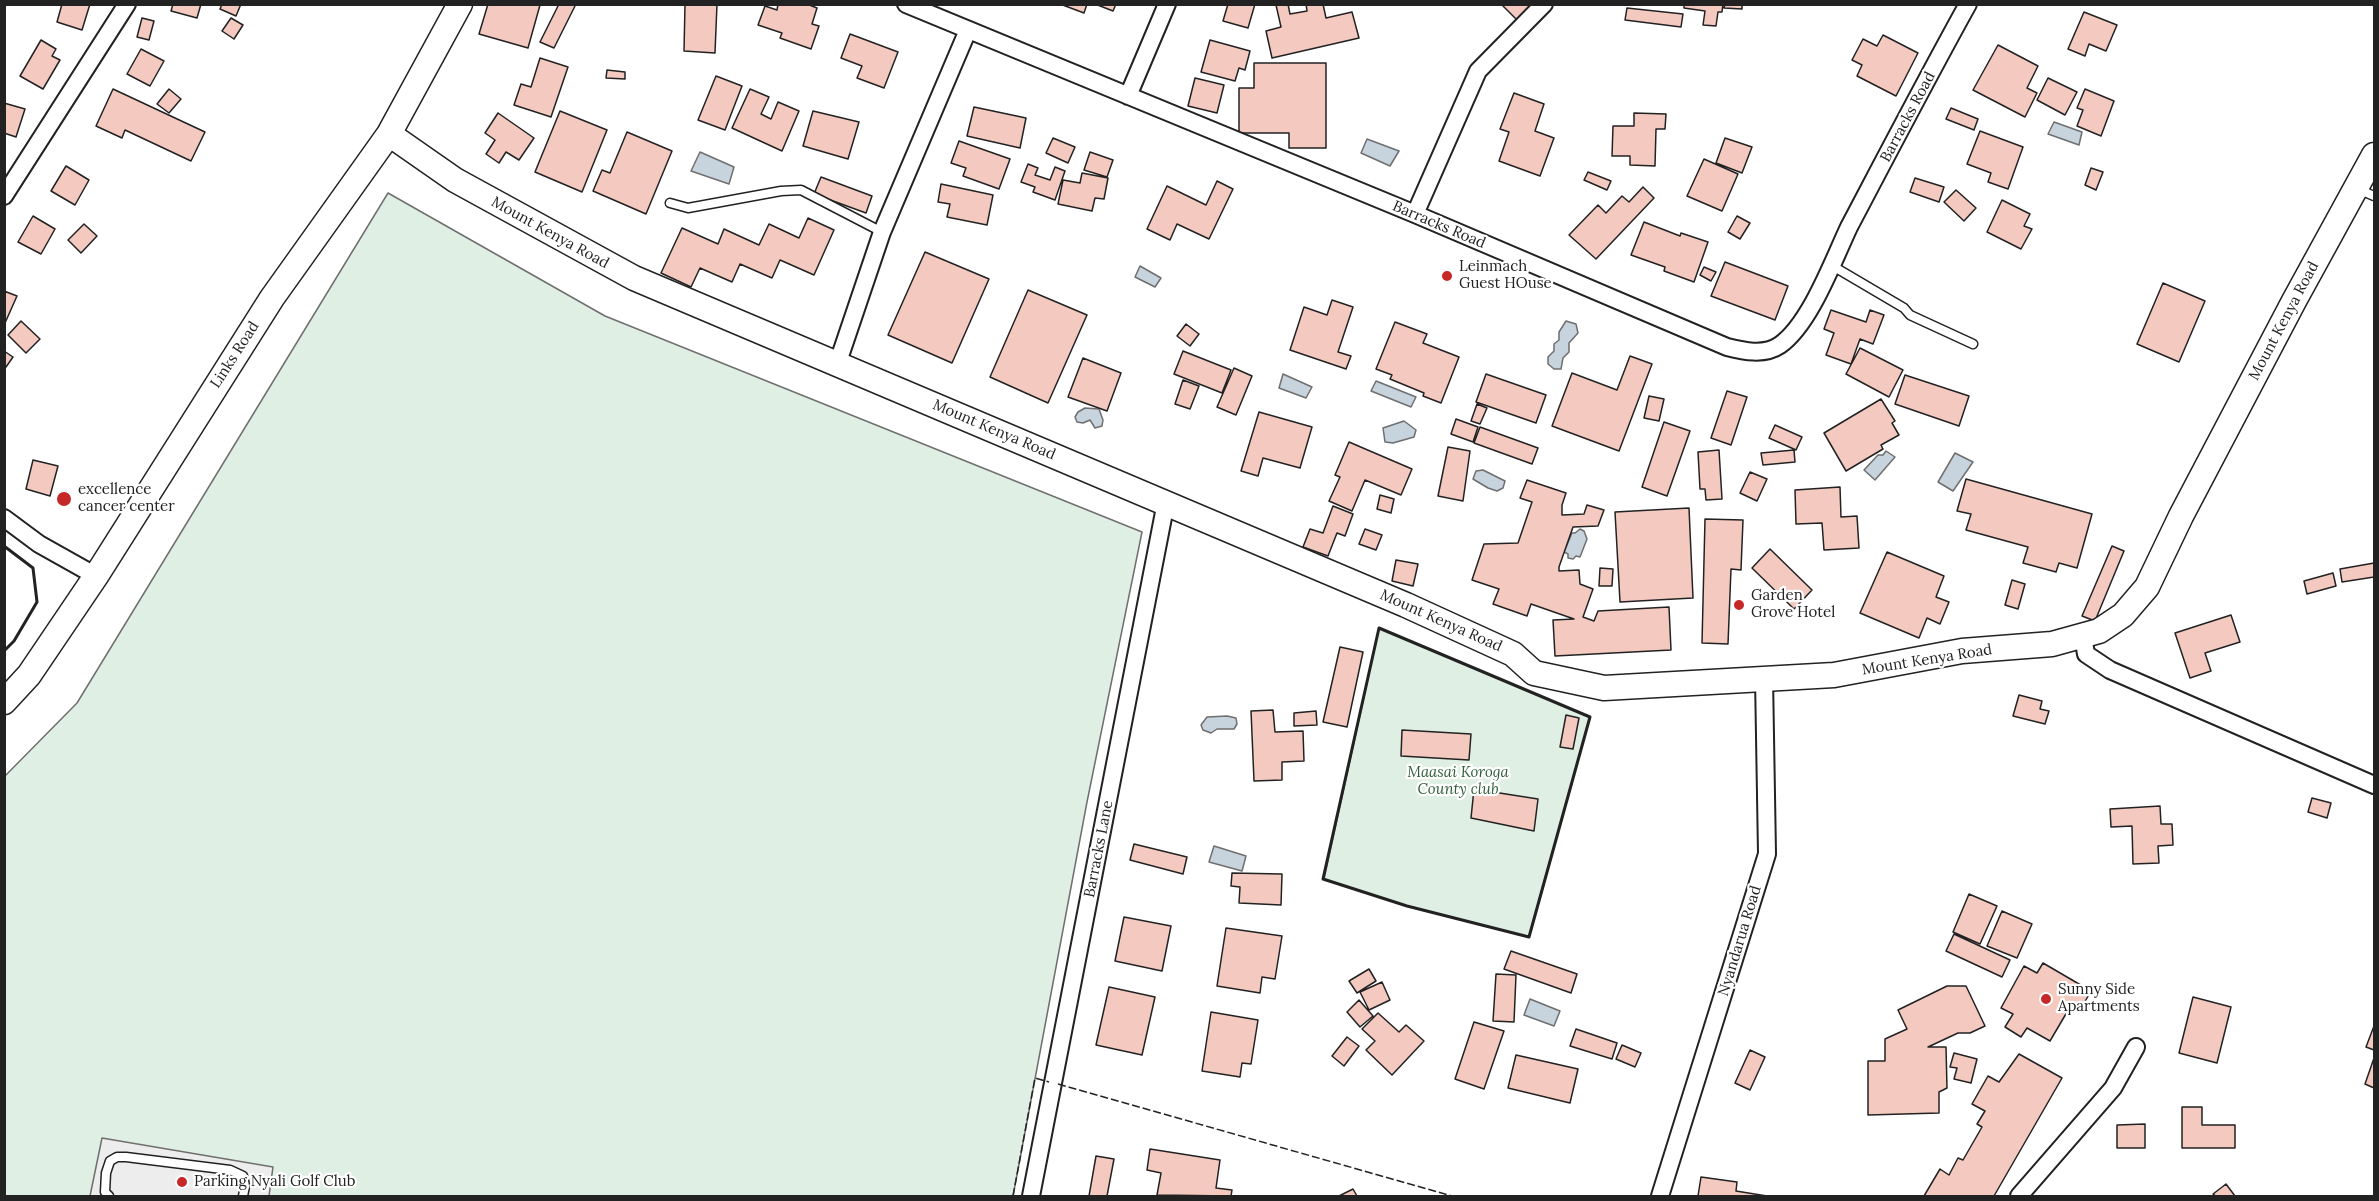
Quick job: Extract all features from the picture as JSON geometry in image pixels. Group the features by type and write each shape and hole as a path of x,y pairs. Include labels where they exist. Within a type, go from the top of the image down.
{"main road":[{"name":"Links Road","path":"4,702 28,675 96,576 272,298 389,134 460,4"},
{"name":"Mount Kenya Road","path":"389,134 455,180 634,278 1406,604 1513,654 1534,673 1604,688 1764,677 1834,675 1962,651 2052,644 2099,631 2123,615 2147,587 2181,516 2365,192 2374,155"}],"street":[{"path":"4,196 127,4"},
{"name":"Barracks Road","path":"906,4 1741,351 1766,351 1779,346 1793,333 1806,315 1968,4"},
{"path":"1128,96 1167,4"},
{"path":"1415,214 1478,71 1544,4"},
{"path":"837,365 882,232 968,30"},
{"name":"Barracks Lane","path":"1031,1197 1166,502"},
{"path":"4,518 39,544 96,576"},
{"path":"2083,636 2086,654 2110,670 2374,785"},
{"name":"Nyandarua Road","path":"1660,1197 1767,854 1764,677"},
{"path":"2019,1197 2113,1088 2136,1047"}],"lane":[{"path":"670,203 688,208 781,191 801,190 882,232"},
{"path":"1831,265 1904,308 1910,315 1973,344"},
{"path":"109,1197 105,1192 106,1173 110,1161 117,1157 126,1157 230,1170 243,1176 245,1186 243,1197"}],"green space":[{"path":"388,193 605,316 1142,532 1087,802 1013,1196 5,1196 5,776 77,703"},
{"name":"Maasai Koroga County club","path":"1379,628 1590,717 1529,937 1407,906 1324,879"}],"shaded area":[{"path":"2054,122 2082,132 2079,145 2048,134"},
{"path":"1367,139 1399,151 1390,166 1361,153"},
{"path":"700,152 734,167 729,184 691,171"},
{"path":"1140,266 1161,278 1155,287 1135,277"},
{"path":"1566,321 1576,324 1578,333 1569,343 1569,352 1563,358 1561,369 1554,369 1548,364 1548,357 1554,351 1554,344 1559,340 1559,332"},
{"path":"1283,374 1312,387 1306,398 1279,388"},
{"path":"1376,381 1416,397 1411,407 1371,391"},
{"path":"1085,408 1099,409 1103,420 1102,426 1095,428 1090,420 1083,423 1077,422 1075,417"},
{"path":"1404,421 1416,430 1414,437 1393,443 1385,442 1383,428"},
{"path":"1886,451 1895,457 1875,480 1864,470 1878,455 1883,455"},
{"path":"1955,453 1973,462 1953,491 1938,482"},
{"path":"1483,470 1505,481 1503,488 1497,491 1473,479 1476,471"},
{"path":"1580,529 1584,531 1587,539 1580,557 1568,558 1568,554 1564,552 1572,533"},
{"path":"1207,717 1236,718 1237,724 1234,729 1217,729 1211,733 1203,730 1201,725"},
{"path":"1214,846 1246,856 1242,871 1209,862"},
{"path":"1530,999 1560,1011 1554,1026 1524,1015"},
{"name":"Parking Nyali Golf Club","path":"102,1138 273,1167 269,1196 90,1196"}],"building":[{"path":"62,4 90,4 82,30 57,22"},
{"path":"173,4 201,4 197,18 171,11"},
{"path":"222,4 241,4 236,16 220,9"},
{"path":"488,4 540,5 528,48 479,34"},
{"path":"559,4 576,4 554,48 540,42"},
{"path":"685,4 717,4 715,53 684,51"},
{"path":"778,4 807,4 817,8 812,24 819,26 811,49 780,38 782,33 758,25 765,6 777,10"},
{"path":"1060,4 1087,4 1084,13"},
{"path":"1095,4 1116,4 1113,11"},
{"path":"1228,4 1255,4 1248,28 1223,21"},
{"path":"1288,4 1290,14 1307,11 1306,4 1323,4 1326,18 1352,12 1359,38 1272,58 1266,31 1281,27 1276,5"},
{"path":"1501,4 1532,4 1517,20"},
{"path":"1684,4 1723,4 1722,12 1718,12 1716,26 1703,25 1705,11 1684,8"},
{"path":"1725,4 1742,4 1742,9 1724,8"},
{"path":"1627,8 1683,14 1681,27 1625,20"},
{"path":"2084,12 2117,25 2106,51 2089,44 2085,56 2068,49"},
{"path":"142,18 154,21 149,40 137,37"},
{"path":"231,18 243,25 234,39 222,31"},
{"path":"850,34 898,52 884,88 857,78 862,66 841,58"},
{"path":"1883,35 1918,53 1896,96 1857,76 1862,65 1852,60 1863,39 1877,46"},
{"path":"41,40 56,49 52,56 60,60 43,89 20,76"},
{"path":"1210,40 1250,51 1245,70 1239,68 1235,81 1201,72"},
{"path":"1998,45 2038,66 2027,88 2037,93 2025,117 1973,90"},
{"path":"141,49 164,61 150,86 127,74"},
{"path":"540,58 568,67 551,117 514,105 521,84 531,87"},
{"path":"1254,63 1326,63 1326,148 1289,148 1289,133 1239,133 1239,88 1254,88"},
{"path":"607,70 625,72 625,79 606,78"},
{"path":"716,76 742,86 725,130 698,120"},
{"path":"1195,78 1224,85 1217,113 1188,106"},
{"path":"2048,78 2077,92 2065,115 2037,100"},
{"path":"113,89 205,132 191,161 125,130 122,138 96,126"},
{"path":"169,89 181,99 169,113 157,104"},
{"path":"750,89 769,97 761,114 771,119 778,102 799,111 782,151 732,128"},
{"path":"2085,89 2114,101 2101,136 2077,126 2083,110 2077,108"},
{"path":"1514,93 1544,104 1535,131 1554,138 1540,176 1499,161 1509,132 1500,129"},
{"path":"4,103 25,109 16,137 4,133"},
{"path":"974,107 1026,118 1020,148 967,136"},
{"path":"1951,108 1978,119 1974,130 1946,119"},
{"path":"560,111 607,130 582,192 535,172"},
{"path":"813,111 859,122 848,159 803,146"},
{"path":"498,113 534,138 519,160 506,152 499,163 486,154 495,140 485,133"},
{"path":"1634,113 1666,114 1665,129 1656,129 1655,166 1630,165 1630,156 1612,156 1613,126 1634,126"},
{"path":"1980,131 2023,147 2008,189 1988,182 1991,173 1967,164"},
{"path":"627,132 672,151 646,214 593,191 602,170 610,173"},
{"path":"1053,138 1075,147 1068,163 1046,153"},
{"path":"1725,138 1752,147 1742,173 1716,163"},
{"path":"959,141 1010,159 999,189 963,176 966,168 951,163"},
{"path":"1090,152 1113,160 1107,177 1084,170"},
{"path":"1704,159 1738,174 1722,211 1687,196"},
{"path":"1028,164 1038,168 1035,175 1050,180 1055,167 1065,171 1055,200 1033,192 1035,187 1021,182"},
{"path":"66,166 89,180 75,205 51,191"},
{"path":"2091,168 2103,172 2096,190 2085,185"},
{"path":"1588,172 1611,181 1607,190 1584,180"},
{"path":"1082,173 1108,178 1104,199 1095,198 1092,211 1058,204 1063,180 1080,183"},
{"path":"821,177 872,196 866,213 814,194"},
{"path":"1915,178 1944,187 1939,202 1910,192"},
{"path":"1217,181 1233,189 1209,239 1177,224 1170,240 1147,229 1167,186 1206,205"},
{"path":"941,184 993,195 987,225 947,217 950,204 938,202"},
{"path":"1643,187 1654,198 1596,259 1569,235 1598,205 1606,213 1622,196 1629,202"},
{"path":"1956,190 1976,208 1964,221 1944,202"},
{"path":"2002,200 2030,214 2024,226 2032,229 2021,249 1987,232"},
{"path":"33,216 55,229 41,254 18,242"},
{"path":"1737,216 1750,223 1740,239 1728,232"},
{"path":"808,218 834,230 814,275 780,260 772,278 740,264 732,282 700,268 691,287 661,273 682,228 718,244 724,229 759,245 769,224 799,238"},
{"path":"1644,222 1680,236 1681,233 1708,242 1694,282 1664,271 1665,267 1631,255"},
{"path":"84,224 97,236 81,253 68,240"},
{"path":"925,252 989,279 952,363 888,335"},
{"path":"1725,262 1788,286 1775,320 1711,296"},
{"path":"1704,267 1716,272 1711,281 1700,275"},
{"path":"2163,283 2205,301 2179,362 2137,344"},
{"path":"1028,290 1087,315 1048,403 990,377"},
{"path":"4,291 17,296 5,323 4,323"},
{"path":"1332,300 1353,307 1338,352 1351,356 1346,369 1290,350 1304,307 1327,315"},
{"path":"1831,310 1866,322 1870,310 1884,315 1873,344 1860,339 1851,364 1826,355 1834,333 1824,329"},
{"path":"21,321 40,339 26,353 8,335"},
{"path":"1395,322 1427,334 1423,343 1459,357 1441,403 1423,396 1424,393 1390,379 1392,375 1376,369"},
{"path":"1186,324 1199,334 1190,346 1177,336"},
{"path":"1860,348 1903,370 1889,397 1846,374"},
{"path":"4,351 13,357 6,367 4,366"},
{"path":"1183,351 1231,370 1222,393 1174,374"},
{"path":"1630,356 1652,364 1619,451 1552,426 1572,373 1617,390"},
{"path":"1083,358 1121,373 1107,411 1068,397"},
{"path":"1234,368 1252,376 1236,415 1217,407"},
{"path":"1486,374 1546,395 1536,423 1476,402"},
{"path":"1905,375 1969,396 1959,426 1895,404"},
{"path":"1183,380 1199,386 1190,409 1175,404"},
{"path":"1727,391 1747,397 1731,445 1711,438"},
{"path":"1649,396 1664,399 1659,421 1644,418"},
{"path":"1881,399 1895,421 1892,423 1899,435 1881,445 1883,449 1846,471 1824,433"},
{"path":"1477,404 1487,408 1480,424 1471,421"},
{"path":"1259,412 1312,427 1300,468 1263,458 1258,476 1241,471"},
{"path":"1456,419 1478,427 1473,442 1451,434"},
{"path":"1664,422 1690,431 1667,496 1642,487"},
{"path":"1775,425 1802,437 1796,450 1769,438"},
{"path":"1480,427 1538,448 1532,464 1474,443"},
{"path":"1349,442 1412,469 1401,495 1365,480 1352,511 1329,501 1340,477 1335,475"},
{"path":"1448,447 1470,451 1463,501 1438,496"},
{"path":"1719,450 1722,499 1706,500 1705,489 1700,489 1698,452"},
{"path":"1794,450 1795,462 1763,465 1761,453"},
{"path":"33,460 58,466 50,496 26,489"},
{"path":"1750,472 1767,479 1757,501 1740,493"},
{"path":"1966,479 2092,514 2077,568 2059,563 2056,572 2023,563 2028,547 1966,530 1971,514 1957,511"},
{"path":"1527,480 1566,493 1562,515 1584,514 1587,505 1604,510 1598,526 1573,527 1559,567 1559,571 1579,570 1580,584 1593,589 1583,617 1594,621 1598,611 1669,607 1671,650 1555,656 1553,620 1574,619 1531,604 1527,616 1493,604 1499,589 1472,580 1484,544 1518,543 1532,502 1520,498"},
{"path":"1840,487 1841,517 1857,516 1859,548 1824,550 1822,523 1796,524 1795,490"},
{"path":"1380,495 1394,499 1391,513 1377,509"},
{"path":"1333,506 1353,514 1345,536 1337,533 1328,556 1303,547 1310,529 1323,533"},
{"path":"1689,508 1693,598 1620,602 1615,512"},
{"path":"1705,519 1743,520 1741,570 1731,569 1728,644 1702,643"},
{"path":"1365,529 1382,535 1376,550 1359,544"},
{"path":"2112,546 2124,551 2095,621 2082,616"},
{"path":"1770,549 1812,590 1794,609 1752,568"},
{"path":"1887,552 1944,576 1936,597 1949,602 1940,624 1927,618 1919,638 1860,613"},
{"path":"1396,560 1418,564 1413,586 1392,581"},
{"path":"2374,563 2374,577 2342,582 2340,569"},
{"path":"1600,568 1613,569 1612,586 1599,586"},
{"path":"2333,573 2336,586 2307,594 2304,581"},
{"path":"2012,580 2025,584 2018,609 2005,605"},
{"path":"2231,615 2240,642 2205,653 2211,671 2190,678 2175,633"},
{"path":"1340,647 1363,652 1347,727 1323,722"},
{"path":"2019,695 2042,701 2040,709 2049,711 2045,724 2013,716"},
{"path":"1273,710 1275,732 1303,731 1304,761 1282,762 1282,780 1254,781 1251,711"},
{"path":"1316,711 1317,725 1294,726 1294,713"},
{"path":"1566,715 1579,718 1573,749 1560,747"},
{"path":"1402,730 1471,734 1469,760 1401,756"},
{"path":"1474,789 1538,799 1534,831 1471,818"},
{"path":"2312,798 2331,803 2327,818 2308,812"},
{"path":"2160,806 2161,824 2172,824 2173,845 2158,846 2159,863 2133,864 2132,826 2111,827 2110,809"},
{"path":"1134,844 1187,857 1183,874 1130,860"},
{"path":"1232,873 1282,874 1281,905 1239,903 1240,887 1231,886"},
{"path":"1969,894 1997,906 1980,944 1953,932"},
{"path":"2002,911 2032,924 2017,958 1987,946"},
{"path":"1124,917 1171,926 1162,971 1115,961"},
{"path":"1226,928 1282,936 1275,979 1262,977 1260,993 1217,986"},
{"path":"1954,934 2010,960 2002,977 1946,951"},
{"path":"1511,951 1577,974 1571,993 1504,969"},
{"name":"Sunny Side Apartments","path":"2043,963 2091,991 2079,1012 2070,1007 2050,1041 2027,1028 2021,1037 2005,1027 2013,1014 2001,1008 2024,966 2037,973"},
{"path":"1369,969 1376,981 1357,993 1349,981"},
{"path":"1496,974 1516,975 1514,1022 1493,1021"},
{"path":"1382,982 1390,1000 1369,1010 1360,992"},
{"path":"1947,986 1966,986 1985,1026 1970,1033 1958,1033 1928,1047 1946,1047 1947,1088 1939,1092 1939,1113 1868,1115 1868,1061 1885,1061 1885,1039 1907,1029 1898,1010"},
{"path":"1109,987 1155,997 1142,1055 1096,1045"},
{"path":"2193,997 2231,1007 2217,1063 2179,1053"},
{"path":"1359,1000 1373,1016 1360,1027 1347,1012"},
{"path":"1211,1012 1258,1020 1251,1064 1242,1063 1240,1077 1202,1071"},
{"path":"1378,1013 1399,1032 1406,1025 1424,1041 1392,1075 1366,1050 1375,1041 1362,1029"},
{"path":"1474,1022 1504,1031 1484,1089 1455,1079"},
{"path":"2374,1026 2374,1050 2366,1047"},
{"path":"1576,1029 1617,1043 1612,1059 1570,1046"},
{"path":"1347,1037 1359,1046 1344,1066 1332,1056"},
{"path":"1622,1045 1641,1053 1635,1067 1616,1059"},
{"path":"1750,1050 1765,1057 1750,1090 1735,1083"},
{"path":"1954,1053 1977,1059 1971,1083 1954,1079 1957,1068 1950,1067"},
{"path":"2019,1054 2062,1078 1994,1196 1924,1196 1940,1169 1949,1175 1958,1158 1963,1160 1982,1127 1977,1124 1985,1111 1972,1104 1988,1076 1999,1082"},
{"path":"1516,1055 1578,1069 1570,1103 1508,1088"},
{"path":"2374,1058 2374,1088 2365,1084"},
{"path":"2182,1107 2202,1107 2202,1125 2235,1125 2235,1148 2182,1148"},
{"path":"2145,1124 2145,1148 2117,1148 2117,1125"},
{"path":"1150,1149 1220,1160 1216,1188 1232,1190 1231,1196 1157,1195 1161,1173 1147,1170"},
{"path":"1096,1156 1114,1159 1107,1196 1089,1196"},
{"path":"1701,1177 1737,1182 1736,1191 1767,1196 1698,1196"},
{"path":"2226,1184 2235,1196 2213,1194"},
{"path":"1353,1189 1357,1196 1339,1196"}],"fence":[{"path":"1013,1196 1035,1078 1049,1082"},
{"path":"1058,1084 1452,1196"}],"wall":[{"path":"4,546 33,568 37,602 14,641 4,651"},
{"path":"1379,628 1590,717 1529,937 1407,906 1323,879 1379,628"}],"place":[{"name":"Leinmach Guest HOuse","path":"1447,276"},
{"name":"excellence cancer center","path":"64,499"},
{"name":"Garden Grove Hotel","path":"1739,605"},
{"name":"Sunny Side Apartments","path":"2046,999"},
{"name":"Parking Nyali Golf Club","path":"182,1182"}]}
